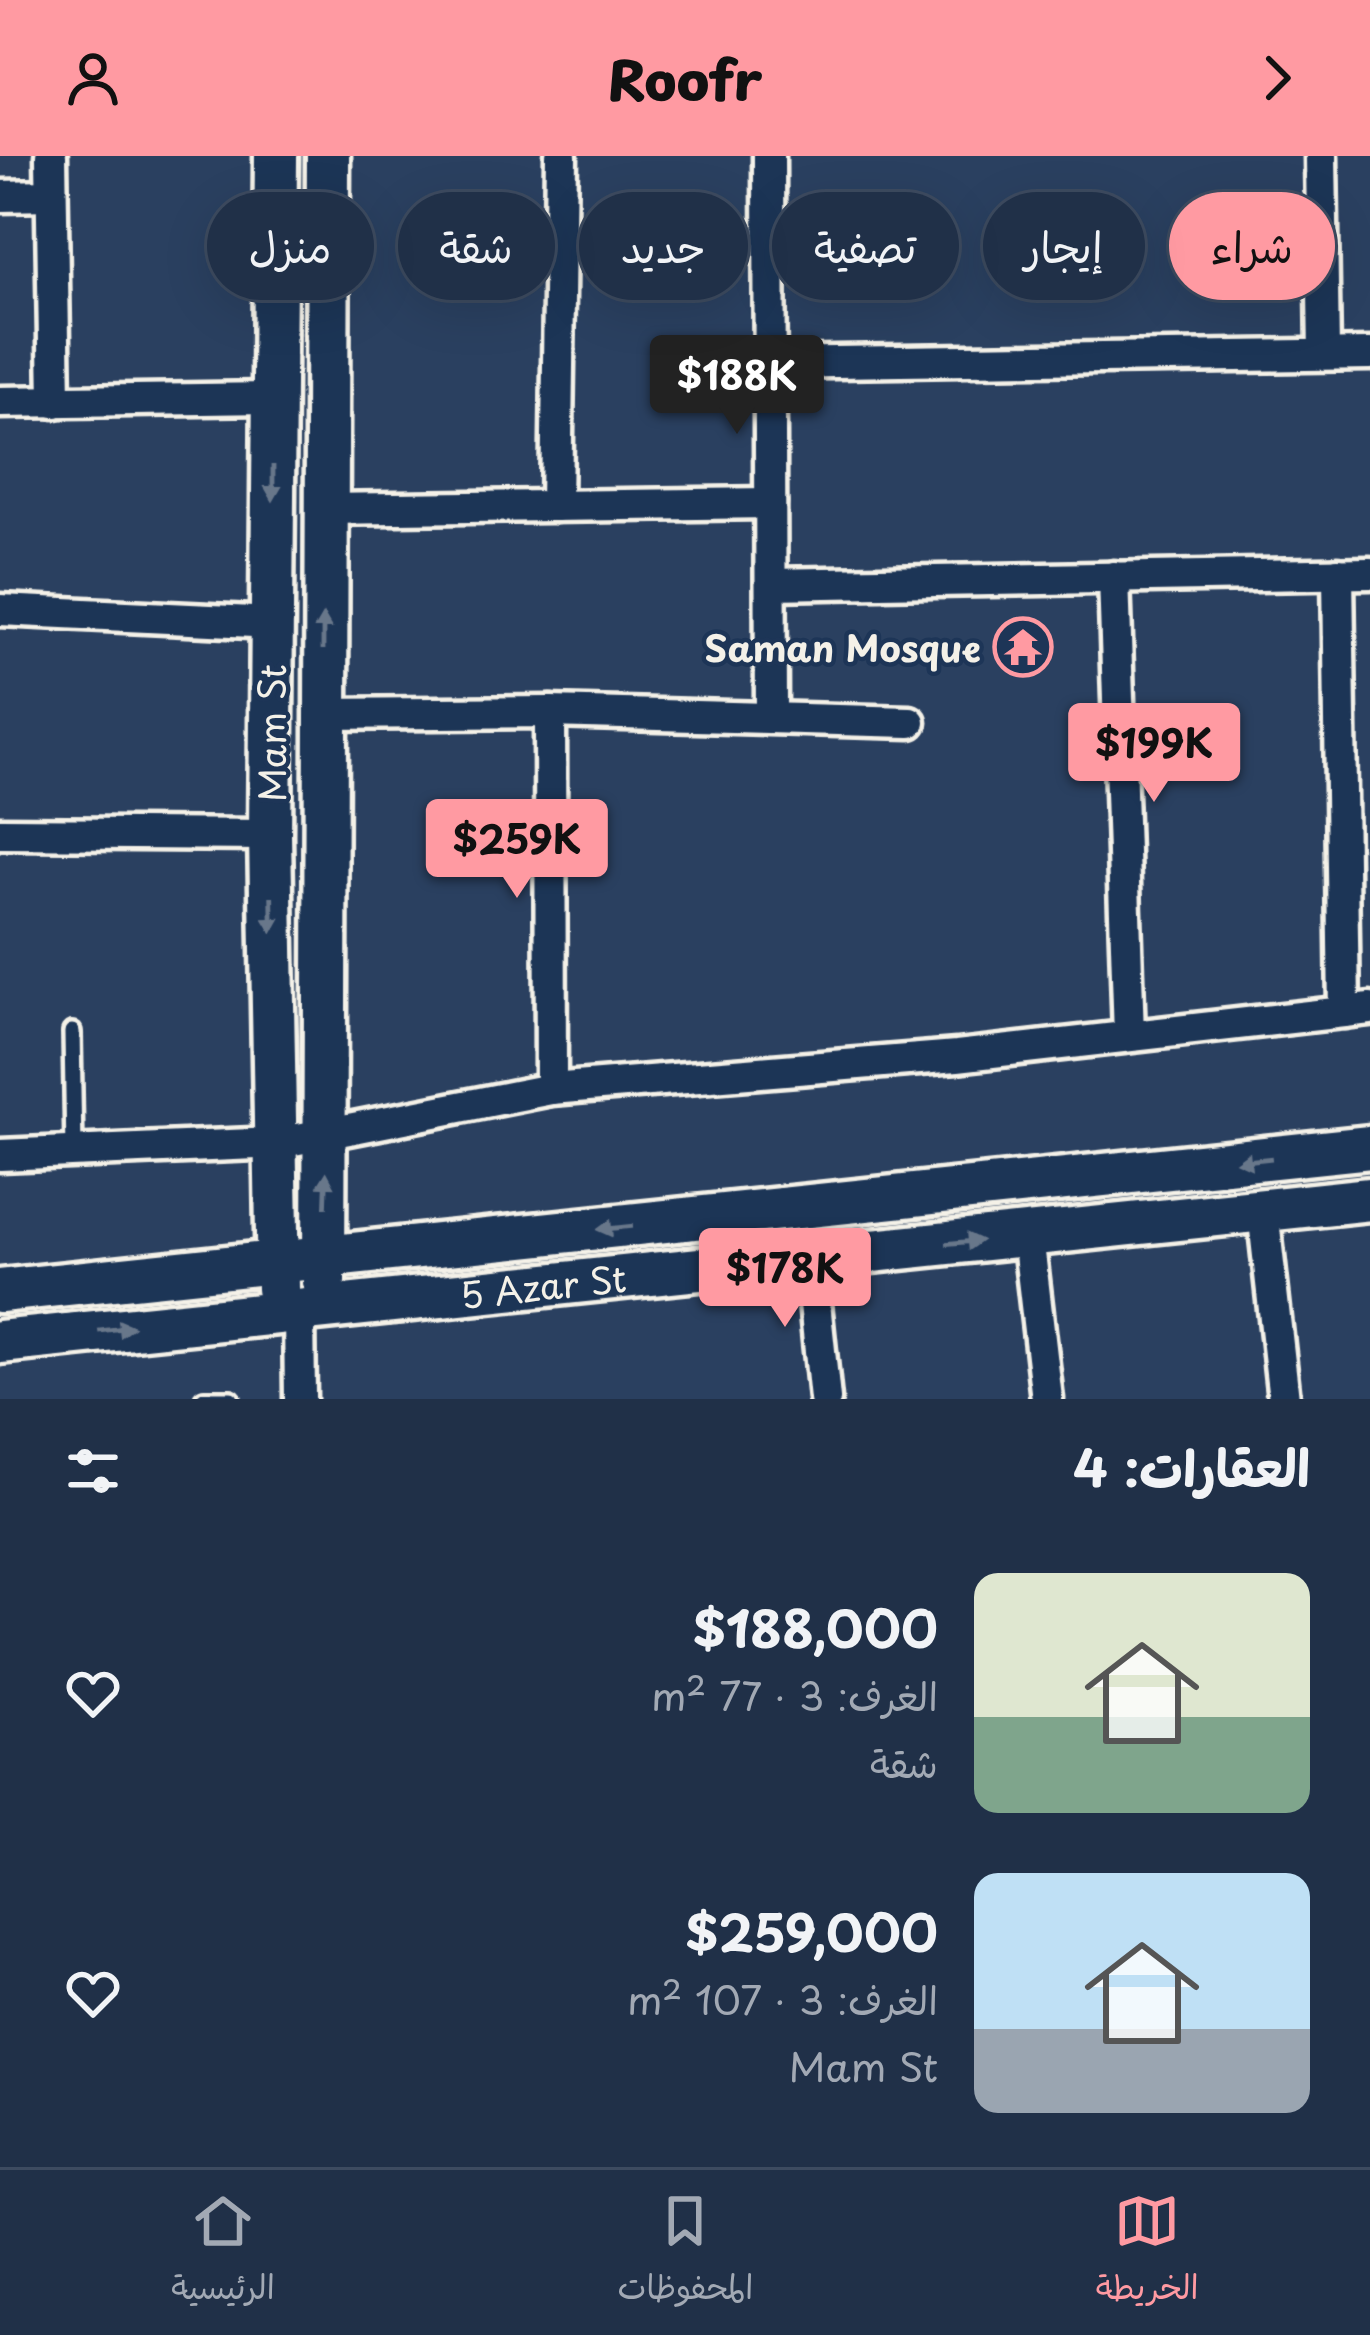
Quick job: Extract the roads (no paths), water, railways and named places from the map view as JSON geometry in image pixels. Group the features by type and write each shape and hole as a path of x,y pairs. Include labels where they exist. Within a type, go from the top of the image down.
{"main road":[{"name":"Mam St","path":"275,156 271,835 278,1264 300,1309"},
{"name":"Mam St","path":"300,1309 324,1259 328,1130 323,509 328,156"},
{"name":"5 Azar St","path":"0,1291 1370,1147"},
{"name":"5 Azar St","path":"0,1342 1370,1199"}],"street":[{"path":"51,156 55,402"},
{"path":"556,506 561,156"},
{"path":"769,156 770,717"},
{"path":"1321,156 1324,354"},
{"path":"0,196 51,195"},
{"path":"770,364 1370,354"},
{"path":"0,402 274,398"},
{"path":"323,509 770,502"},
{"path":"0,1155 278,1143 551,1088 1357,1011 1338,572"},
{"path":"771,584 1370,573"},
{"path":"1114,577 1129,1036"},
{"path":"0,610 272,623"},
{"path":"550,712 551,1088"},
{"path":"324,714 550,712 910,722"},
{"path":"0,833 271,835"},
{"path":"1263,1211 1284,1399"},
{"path":"1028,1236 1047,1399"},
{"path":"810,1255 825,1399"},
{"path":"300,1309 300,1399"}],"lane":[{"path":"72,1032 74,1152"},
{"path":"204,1399 231,1399"}],"place":[{"name":"Saman Mosque","path":"1023,647"}]}
